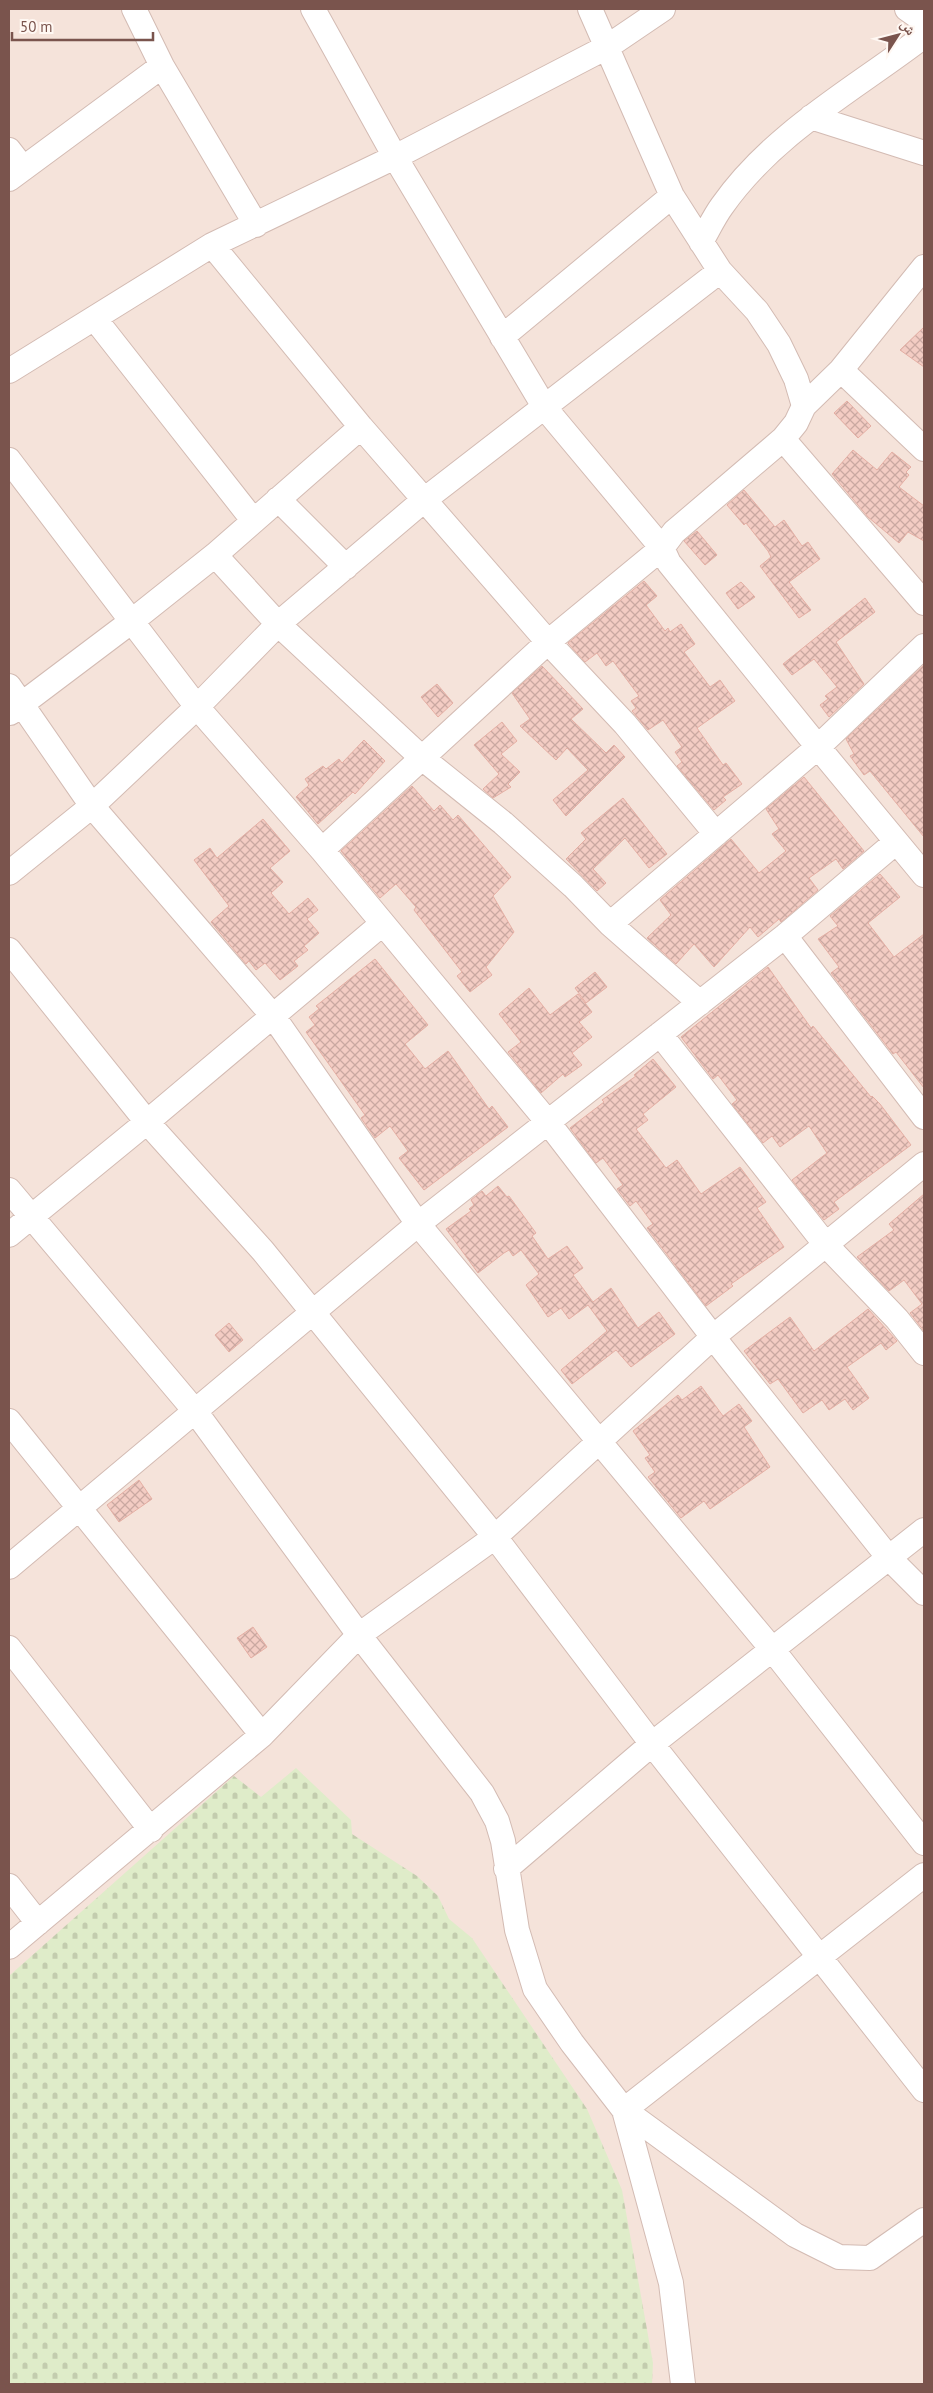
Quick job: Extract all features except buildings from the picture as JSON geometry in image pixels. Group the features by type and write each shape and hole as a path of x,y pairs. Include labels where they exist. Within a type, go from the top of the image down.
{"street":[{"path":"312,9 395,157 545,408 662,548 670,562 818,747 924,875"},
{"path":"590,9 672,196 720,271 758,311 796,379 804,406"},
{"path":"9,370 95,319 212,245 395,157 607,47 663,9"},
{"path":"907,9 924,21"},
{"path":"142,12 162,66 256,225"},
{"path":"701,242 722,206 764,157 811,117 924,36"},
{"path":"13,166 162,66"},
{"path":"811,117 924,154"},
{"path":"502,337 672,196"},
{"path":"212,245 361,427 548,642 625,724 716,834"},
{"path":"322,850 548,642 662,548 674,532 782,439 796,423 804,406 841,370 924,267"},
{"path":"9,872 92,806 196,707 278,624 424,500 720,271"},
{"path":"95,319 253,520"},
{"path":"841,370 924,449"},
{"path":"361,427 215,555 132,621 13,701 92,806 273,1016 418,1224 772,1649 924,1843"},
{"path":"782,439 924,603"},
{"path":"9,460 196,707 322,850 547,1121 713,1337 889,1558 924,1593"},
{"path":"278,498 346,566"},
{"path":"215,555 278,624 422,758 503,823 573,886 610,924 700,1003"},
{"path":"610,924 818,747 924,646"},
{"path":"9,1567 418,1224 784,936 896,842"},
{"path":"9,1235 147,1122 382,924"},
{"path":"784,936 924,1117"},
{"path":"9,950 147,1122 263,1251 495,1536 652,1744 924,2090"},
{"path":"660,1034 826,1245 897,1319 924,1353"},
{"path":"9,1947 262,1736 359,1635 495,1536 713,1337 924,1164"},
{"path":"9,1190 195,1411 359,1635 482,1793 497,1821 503,1841 517,1930 535,1989 572,2043 624,2110 795,2235 839,2257 870,2258 924,2220"},
{"path":"9,1421 262,1736"},
{"path":"506,1869 652,1744 924,1530"},
{"path":"9,1648 151,1830"},
{"path":"624,2110 924,1874"},
{"path":"9,1886 38,1923"},
{"path":"624,2110 671,2283 683,2384"}],"shaded area":[{"path":"9,9 924,9 924,2384 9,2384"}],"green space":[{"path":"296,1768 351,1820 352,1834 417,1876 438,1896 449,1919 472,1938 587,2109 622,2190 653,2363 652,2384 9,2384 9,1976 234,1776 261,1797"}]}
